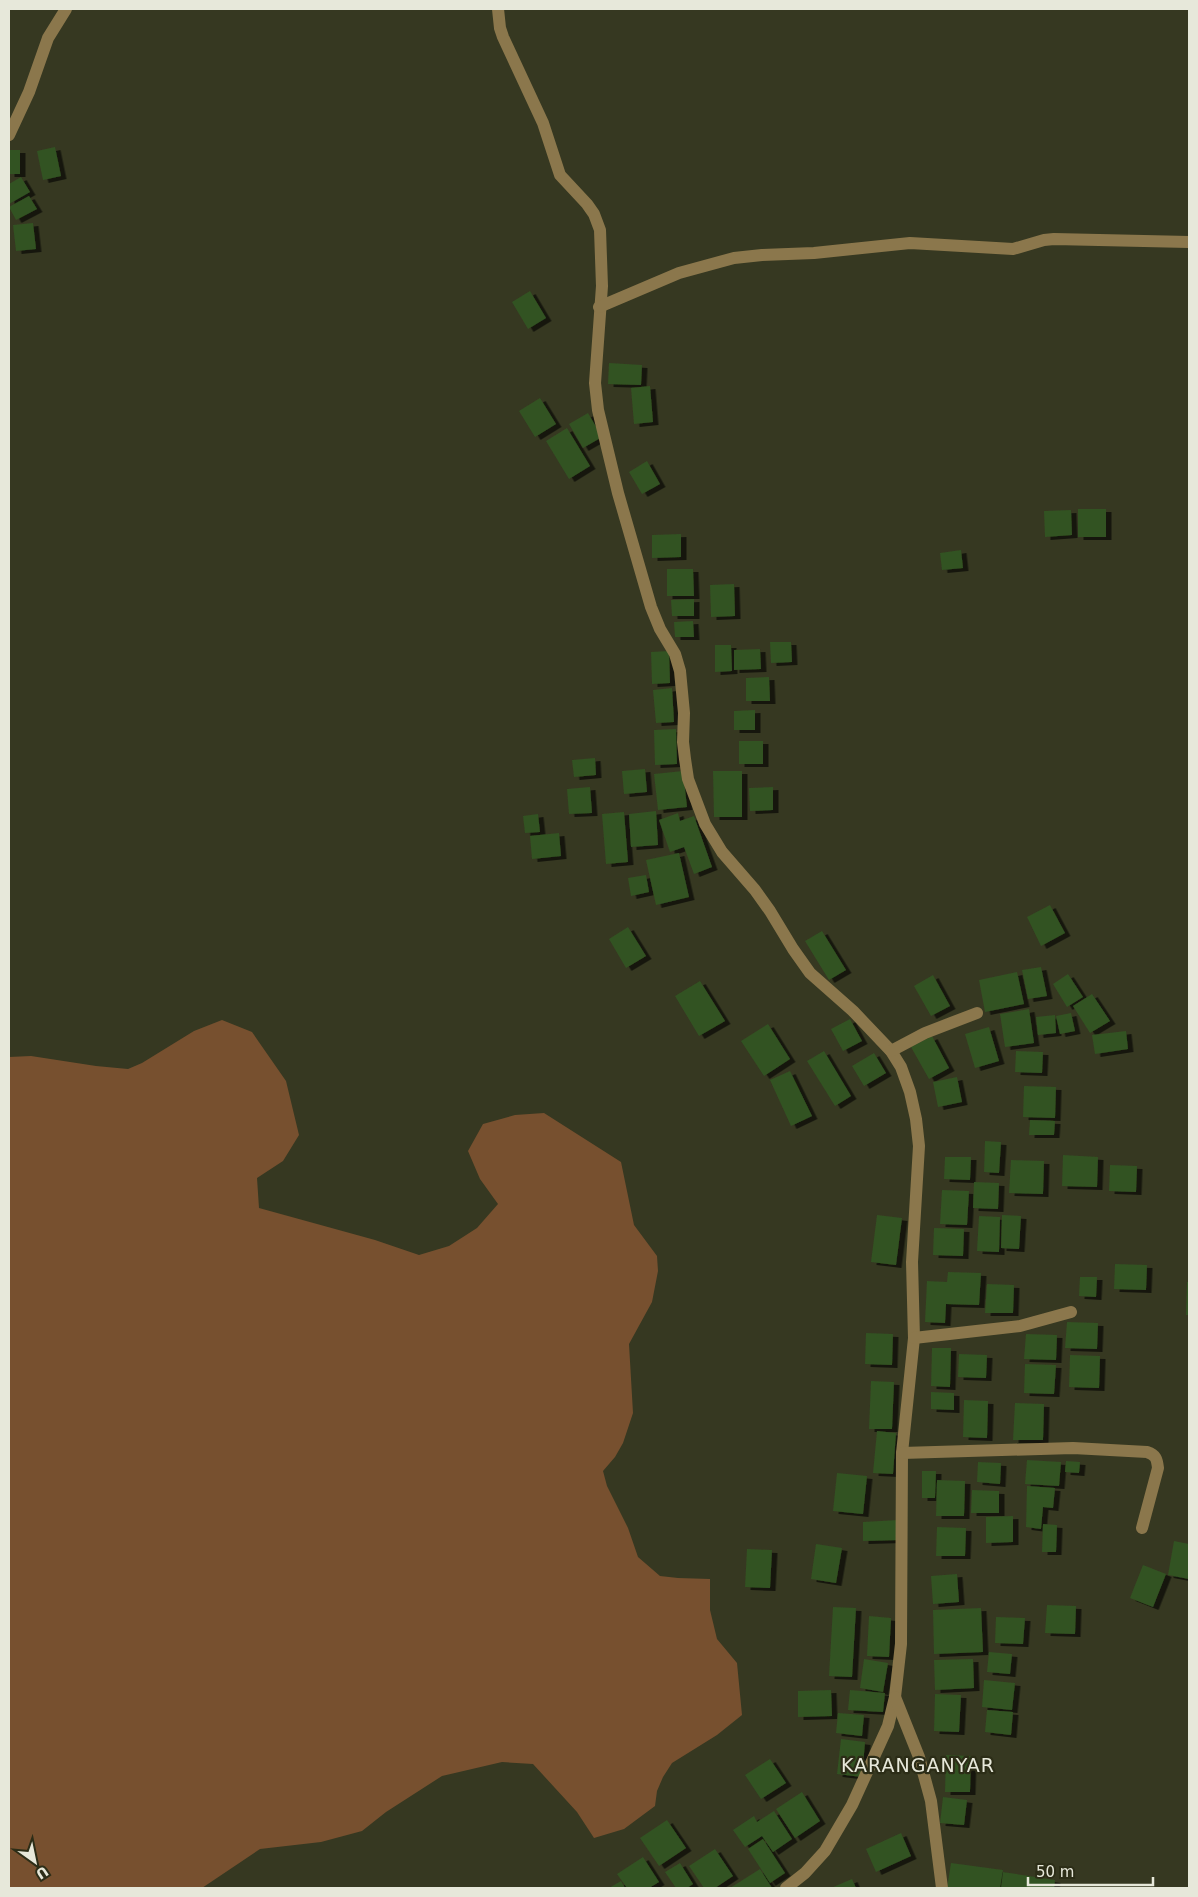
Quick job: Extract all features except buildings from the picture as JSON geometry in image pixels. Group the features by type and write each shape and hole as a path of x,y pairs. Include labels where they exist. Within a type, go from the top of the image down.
{"street":[{"path":"9,135 29,92 48,38 66,9"},
{"path":"498,9 503,38 543,123 560,175 587,204 594,214 600,230 602,286 595,383 598,410 618,492 651,607 660,629 675,654 680,671 684,713 684,759 688,779 705,824 722,852 770,910 797,956 810,973 852,1011 891,1051 901,1067 910,1092 919,1146 912,1262 914,1338 902,1453 901,1644 895,1697 885,1734 852,1805 825,1851 805,1874 786,1888"},
{"path":"599,307 679,273 712,262 750,255 814,254 910,244 1013,249 1054,239 1189,242"},
{"path":"891,1051 925,1033 977,1014"},
{"path":"914,1338 1020,1326 1071,1312"},
{"path":"902,1453 1073,1448 1147,1452 1153,1454 1157,1459 1158,1468 1142,1528"},
{"path":"895,1697 919,1757 931,1801 942,1888"}],"shaded area":[{"path":"222,1020 252,1032 286,1081 299,1135 283,1161 257,1178 259,1208 375,1240 419,1255 449,1246 477,1228 498,1204 480,1179 468,1151 483,1124 515,1115 544,1113 621,1162 634,1225 657,1256 658,1271 652,1302 629,1344 633,1413 623,1443 615,1457 603,1471 607,1486 628,1528 638,1557 660,1576 710,1579 710,1610 717,1639 737,1663 742,1715 717,1735 672,1763 657,1791 655,1806 624,1829 594,1838 577,1812 533,1764 502,1762 442,1776 386,1812 362,1831 321,1842 260,1849 202,1888 9,1888 9,1057 31,1056 128,1069 142,1063 194,1031"}],"district":[{"name":"KARANGANYAR","path":"918,1765"}]}
